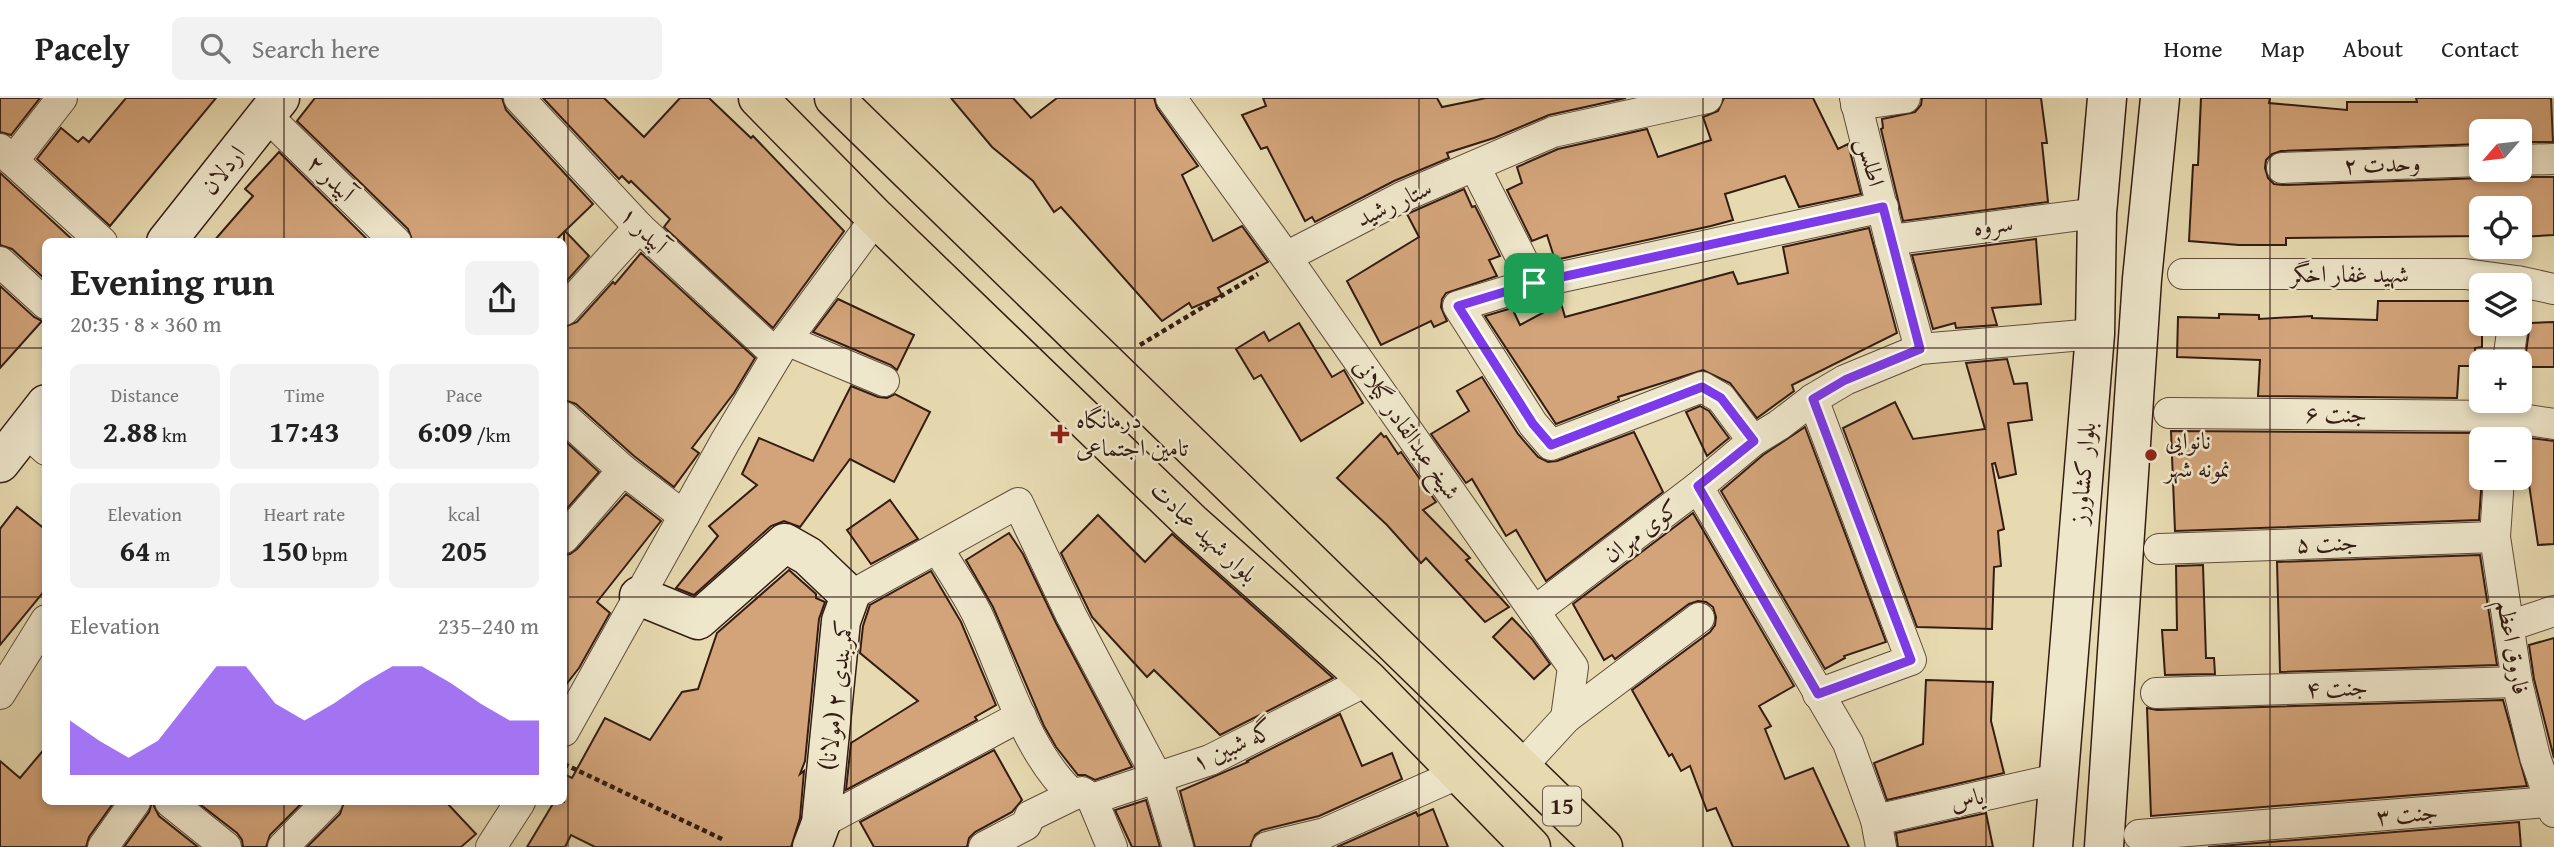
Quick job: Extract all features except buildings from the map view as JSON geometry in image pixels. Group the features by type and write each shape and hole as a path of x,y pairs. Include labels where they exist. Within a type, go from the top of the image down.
{"main road":[{"name":"بلوار شهید عبادت","path":"758,98 877,218 1191,522 1367,680 1531,847"},
{"name":"بلوار شهید عبادت","path":"834,98 1603,847"}],"street":[{"path":"62,98 7,155 98,238"},
{"name":"آبیدر ۱","path":"519,98 639,227 781,348"},
{"name":"شیخ عبدالقادر گیلانی","path":"1171,98 1286,257 1573,667 1566,718"},
{"name":"ستار رشید","path":"1286,257 1402,197 1553,132 1707,98"},
{"path":"1856,101 1905,98"},
{"name":"بلوار کشاورز","path":"2053,847 2095,334 2097,213 2107,98"},
{"name":"بلوار کشاورز","path":"2122,841 2142,279 2160,98"},
{"name":"اطلس","path":"1856,101 1920,349"},
{"name":"آبیدر ۲","path":"273,107 387,238"},
{"name":"اردلان","path":"169,238 273,107"},
{"path":"2532,160 2554,159"},
{"name":"وحدت ۲","path":"2282,168 2469,161"},
{"path":"1475,167 1534,283"},
{"path":"1754,441 1721,398 1702,387 1551,445 1533,424 1458,306 1534,283 1883,207"},
{"name":"سروه","path":"1890,240 2097,213"},
{"path":"567,726 781,348 877,218"},
{"path":"567,307 639,227"},
{"path":"0,262 42,300"},
{"name":"شهید غفار اخگر","path":"2183,274 2469,275"},
{"name":"شهید غفار اخگر","path":"2532,285 2554,289"},
{"name":"کوی مهران","path":"1535,611 1754,441 1845,380 1920,349 2095,334"},
{"path":"781,348 884,381"},
{"path":"1813,399 1911,660 1818,694"},
{"name":"جنت ۶","path":"2169,413 2503,419 2554,424"},
{"path":"567,419 624,470 684,516"},
{"path":"567,535 624,470"},
{"path":"1698,486 1848,743 1879,833"},
{"name":"فاروق اعظم","path":"2498,490 2495,537 2517,682 2545,755 2552,807"},
{"path":"850,596 1018,503 1071,615 1157,777 1178,847"},
{"name":"جنت ۵","path":"2159,549 2495,537"},
{"name":"کمربندی ۲ (مولانا)","path":"639,596 698,620 785,543 808,556 850,596 841,621 816,835"},
{"path":"938,549 976,612 1008,689 1055,778 1083,797 1112,847"},
{"path":"2509,626 2554,611"},
{"path":"1522,766 1566,718 1699,618"},
{"path":"0,694 42,626"},
{"name":"گه شبین ۱","path":"987,846 1026,825 1030,816 1083,797 1210,760 1367,680"},
{"name":"جنت ۴","path":"2156,693 2517,682"},
{"path":"816,835 1021,716"},
{"path":"1267,847 1325,833 1460,774"},
{"name":"یاس","path":"1879,833 2057,779"},
{"path":"103,847 133,805"},
{"path":"174,805 226,847"},
{"path":"283,847 324,805"},
{"path":"491,847 518,805"},
{"name":"جنت ۳","path":"2122,841 2552,807"}],"path":[{"path":"1106,365 1286,257"},
{"path":"567,765 724,840"}],"place":[{"name":"درمانگاه تامین اجتماعی","path":"1060,434"},
{"name":"نانوایی نمونه شهر","path":"2151,455"}],"route":[{"path":"1883,207 1920,349 1845,380 1813,399 1911,660 1818,694 1698,486 1754,441 1721,398 1702,387 1551,445 1533,424 1458,306 1534,283 1883,207"}]}
